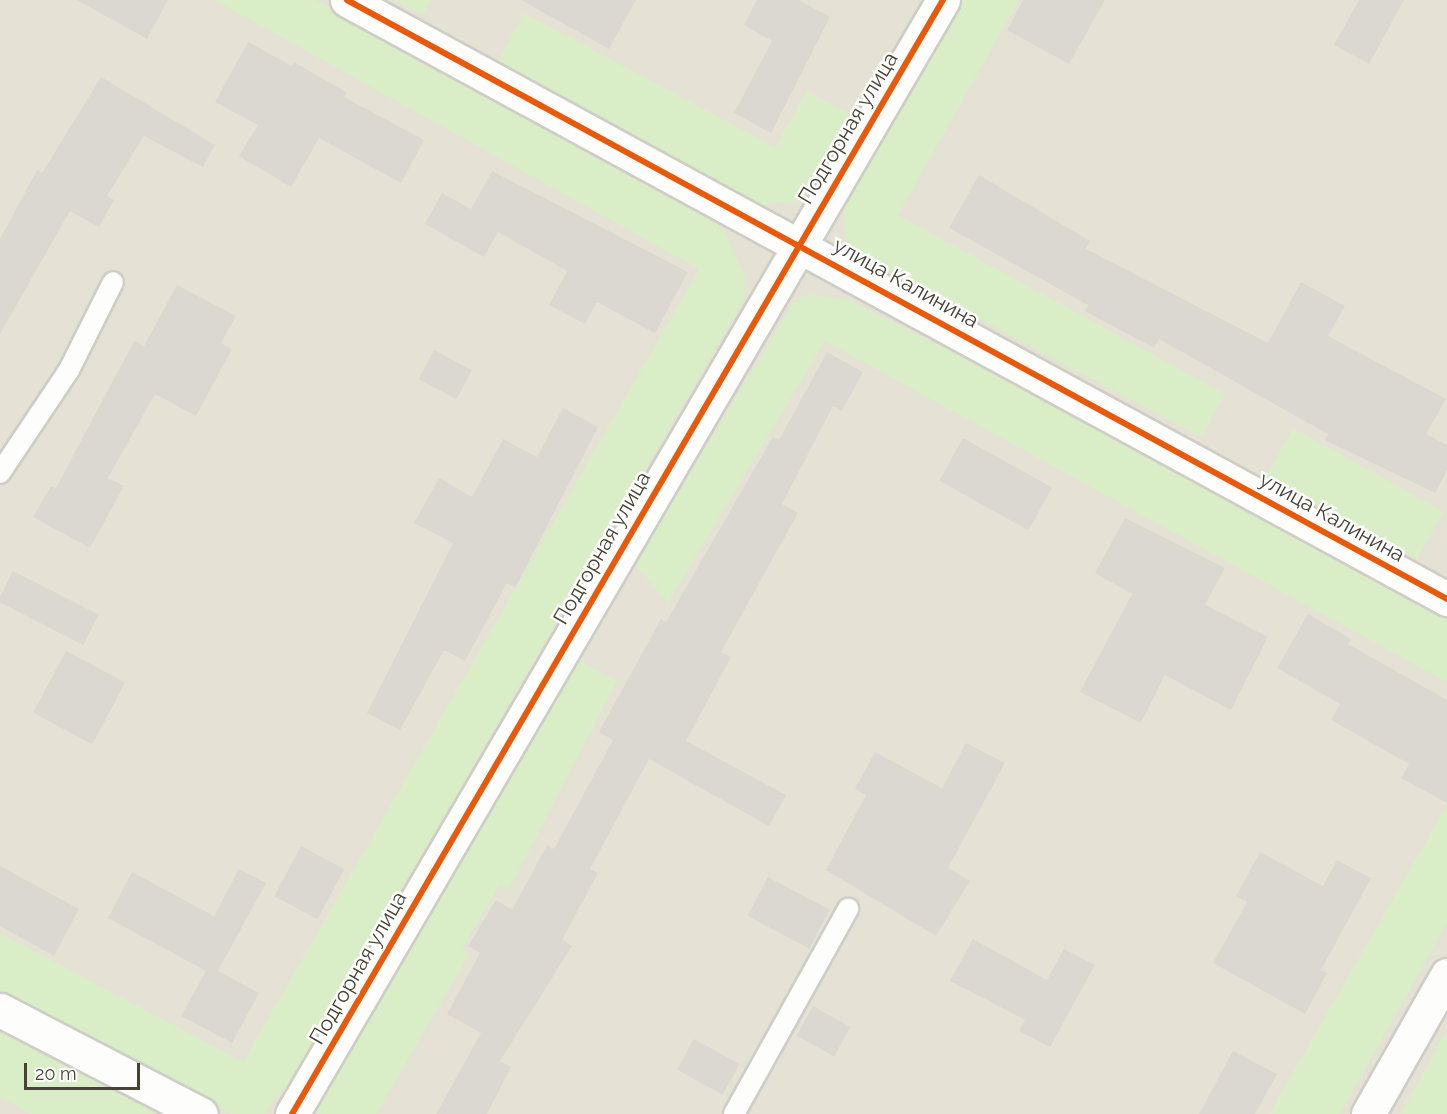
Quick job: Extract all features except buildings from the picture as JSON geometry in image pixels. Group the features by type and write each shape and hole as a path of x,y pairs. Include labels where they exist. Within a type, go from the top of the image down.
{"street":[{"name":"улица Калинина","path":"347,0 799,243 1447,599"},
{"name":"Подгорная улица","path":"292,1114 943,0"},
{"path":"1368,1114 1447,975"},
{"path":"0,1010 201,1114"}],"lane":[{"path":"0,473 69,370 113,282"},
{"path":"734,1114 848,909"}],"shaded area":[{"path":"0,0 1447,0 1447,1114 0,1114"}],"green space":[{"path":"215,0 315,0 499,94 647,178 723,229 745,276 744,300 288,1085 264,1114 232,1114 0,989 0,933 243,1062 699,269"},
{"path":"394,0 431,0 423,15"},
{"path":"963,0 1019,0 898,215 1225,394 1201,437 852,251 844,232 845,199"},
{"path":"524,13 775,147 807,91 856,117 815,187 794,202 757,205 497,63"},
{"path":"806,294 849,300 1098,425 1447,619 1447,682 825,341 668,603 635,564 793,303"},
{"path":"1293,428 1443,511 1417,559 1266,476"},
{"path":"577,660 617,681 509,889 500,885 462,948 469,955 376,1114 308,1114"},
{"path":"1447,805 1447,923 1340,1114 1269,1114"},
{"path":"0,1028 158,1114 31,1114 0,1097"},
{"path":"1447,1031 1447,1114 1400,1114"}],"cycle path":[{"path":"347,0 1447,599"},
{"path":"292,1114 943,0"}]}
